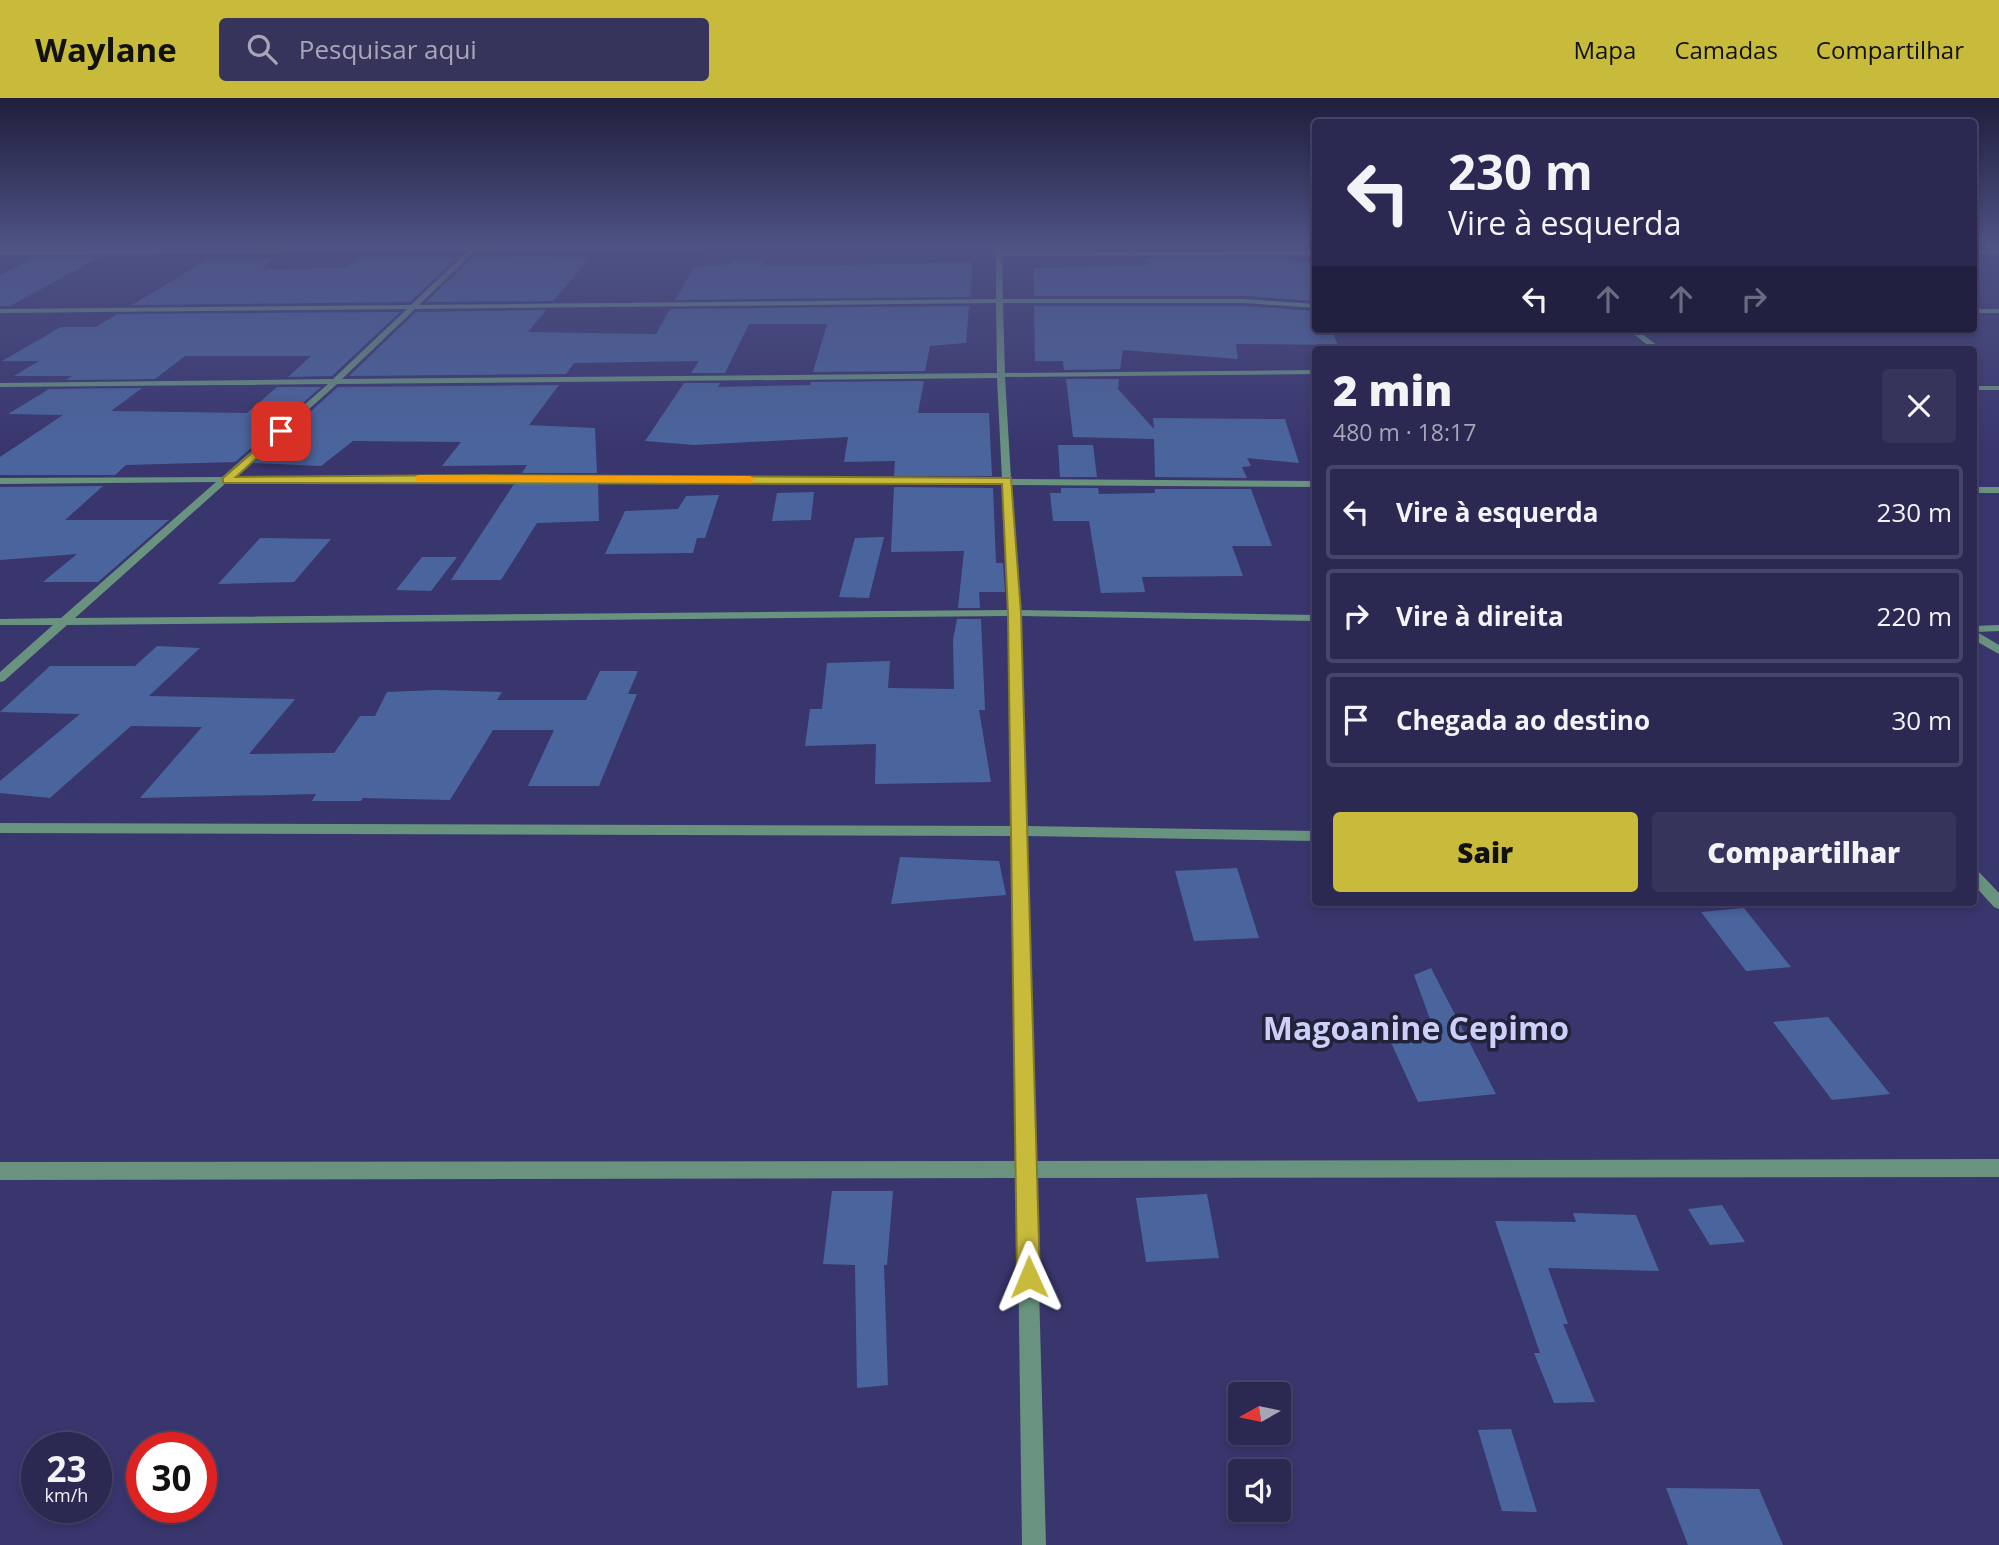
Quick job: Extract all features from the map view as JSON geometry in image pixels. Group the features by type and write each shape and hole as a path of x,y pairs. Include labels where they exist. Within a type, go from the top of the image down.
{"street":[{"path":"0,678 226,480 408,312"},
{"path":"1000,312 1014,613 1020,831 1034,1545"},
{"path":"1636,333 1654,346"},
{"path":"0,385 1312,372"},
{"path":"1977,388 1999,388"},
{"path":"0,481 500,478 1312,484"},
{"path":"1977,490 1999,490"},
{"path":"0,622 1014,613 1312,618"},
{"path":"1977,629 1999,628"},
{"path":"1977,637 1999,650"},
{"path":"0,828 1020,831 1312,836"},
{"path":"1977,879 1999,903"},
{"path":"0,1171 1999,1168"}],"building":[{"path":"400,312 332,376 288,377 311,356 185,356 155,379 66,380 72,376 14,376 39,361 2,361 61,327 96,327 117,314"},
{"path":"416,312 545,312 528,332 656,334 669,312 969,312 966,343 930,346 925,371 813,372 827,324 749,324 725,373 691,373 699,361 574,363 566,374 349,376"},
{"path":"1034,312 1312,312 1312,333 1333,333 1338,345 1236,344 1238,359 1123,350 1120,369 1064,370 1063,361 1035,361"},
{"path":"1066,379 1119,379 1118,389 1154,429 1153,418 1285,419 1299,463 1247,458 1251,466 1242,467 1247,478 1155,477 1154,439 1073,437"},
{"path":"924,381 918,413 989,413 992,476 894,476 895,461 844,462 848,437 694,445 645,441 684,383 720,383 718,387 810,385 811,382"},
{"path":"559,385 529,425 595,428 597,473 522,473 527,465 442,466 461,442 353,441 321,466 253,463 338,387"},
{"path":"277,387 321,387 235,462 126,465 115,475 0,475 0,457 63,415 8,414 49,389 142,388 111,411 247,413"},
{"path":"1058,445 1093,445 1097,477 1060,477"},
{"path":"514,484 598,484 599,521 537,523 501,580 451,580"},
{"path":"103,486 65,520 169,520 98,582 43,582 77,554 0,560 0,487"},
{"path":"894,487 993,488 996,563 1003,563 1005,592 979,592 980,608 958,608 964,551 891,552"},
{"path":"1061,488 1098,488 1099,494 1155,493 1155,489 1251,489 1272,546 1232,546 1243,576 1142,577 1145,592 1101,593 1089,521 1053,521 1050,493 1061,493"},
{"path":"814,492 811,520 772,521 777,493"},
{"path":"719,495 705,538 697,538 693,553 605,554 625,511 678,509 686,496"},
{"path":"884,537 869,598 839,597 855,538"},
{"path":"260,538 331,539 294,582 218,584"},
{"path":"422,557 457,557 431,591 396,590"},
{"path":"957,619 981,619 985,710 979,710 991,782 875,784 876,744 805,746 810,709 822,709 827,663 890,661 888,688 954,689 953,640"},
{"path":"157,646 200,648 149,696 295,699 249,754 334,753 360,716 375,716 387,692 502,692 497,700 586,700 600,671 638,671 628,694 637,694 599,786 528,786 554,730 493,730 450,800 363,798 361,801 312,801 316,794 140,798 202,727 131,726 50,798 0,793 0,781 80,714 0,712 50,666 135,666"},
{"path":"900,857 999,861 1006,895 891,904"},
{"path":"1237,868 1259,938 1194,941 1175,871"},
{"path":"1744,908 1791,967 1746,971 1701,912"},
{"path":"1431,968 1496,1094 1418,1102 1384,1027 1431,1022 1414,975"},
{"path":"1828,1017 1890,1094 1832,1100 1773,1022"},
{"path":"832,1191 893,1191 887,1265 884,1265 888,1385 857,1388 855,1265 823,1264"},
{"path":"1207,1194 1219,1258 1146,1262 1136,1198"},
{"path":"1722,1205 1745,1242 1710,1245 1688,1209"},
{"path":"1573,1213 1636,1215 1659,1271 1548,1268 1568,1324 1563,1324 1595,1402 1554,1403 1534,1353 1540,1353 1495,1221 1576,1222"},
{"path":"1511,1429 1537,1512 1502,1511 1478,1430"},
{"path":"1666,1488 1759,1489 1783,1545 1688,1545"}],"slow traffic":[{"path":"419,479 750,479"}],"district":[{"name":"Magoanine Cepimo","path":"1416,1029"}],"route":[{"path":"281,431 226,480 486,478 1007,481 1014,613 1029,1277"}]}
